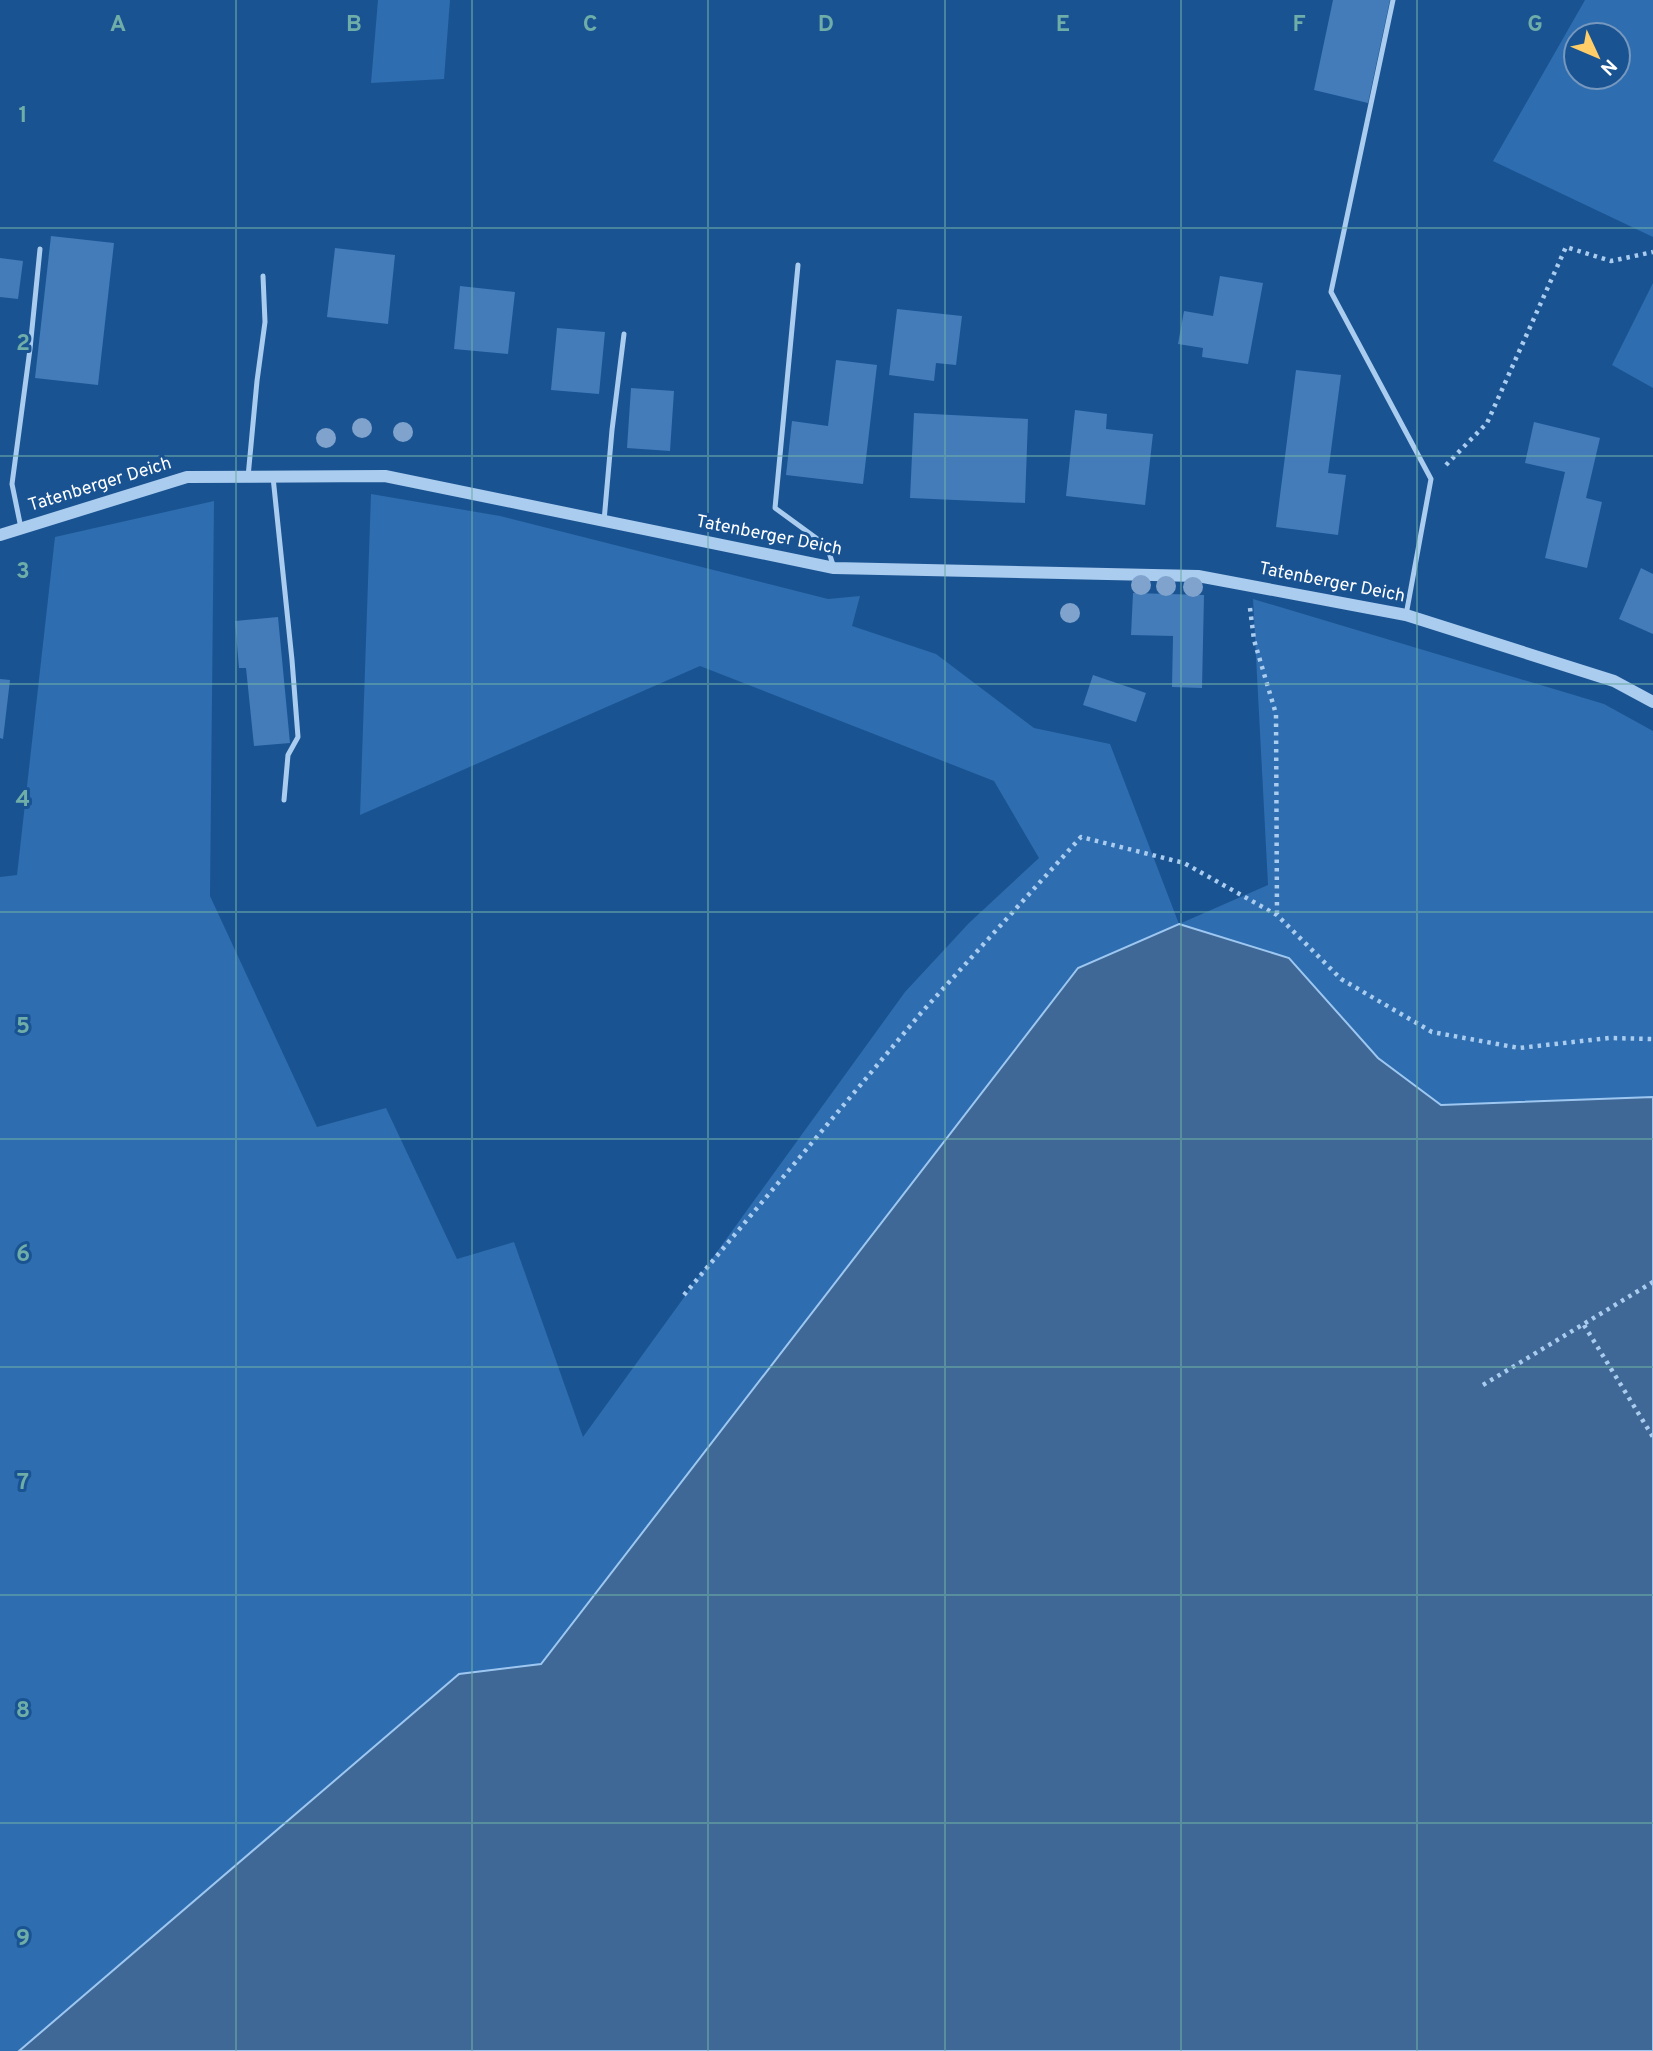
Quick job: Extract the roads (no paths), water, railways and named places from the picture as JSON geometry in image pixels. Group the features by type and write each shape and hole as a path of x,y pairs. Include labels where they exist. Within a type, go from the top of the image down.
{"street":[{"name":"Tatenberger Deich","path":"0,535 187,477 384,476 834,568 1198,576 1406,615 1614,681 1653,702"}],"lane":[{"path":"1393,0 1331,292 1431,480 1406,615"},
{"path":"21,528 12,484 40,249"},
{"path":"798,265 775,508 827,546 834,568"},
{"path":"248,477 265,322 263,276"},
{"path":"604,521 624,334"},
{"path":"273,477 298,737 288,755 284,800"}]}
